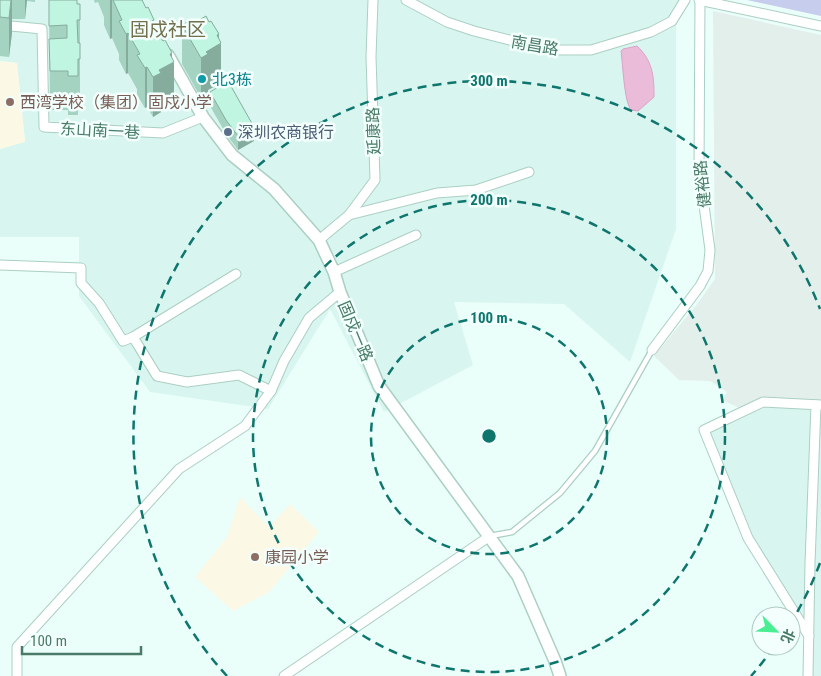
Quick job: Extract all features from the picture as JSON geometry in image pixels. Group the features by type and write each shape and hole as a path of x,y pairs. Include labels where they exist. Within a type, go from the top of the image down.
{"street":[{"name":"延康路","path":"319,240 349,214 375,180 371,57 373,0"},
{"name":"南昌路","path":"406,0 447,22 465,28 549,50 591,50 651,32 672,21 685,0"},
{"path":"700,0 821,26"},
{"name":"健裕路","path":"652,350 700,286 708,271 710,250 699,168 700,0"},
{"name":"东山南一巷","path":"0,24 42,29 44,126 163,132 204,117"},
{"name":"固戍一路","path":"162,45 204,117 232,155 274,189 319,240 334,272 340,292 379,386 518,576 560,676"},
{"path":"349,214 437,193 476,190 529,172"},
{"path":"334,272 416,236"},
{"path":"0,265 81,268 81,283 99,303 124,341 236,274"},
{"path":"16,676 17,647 179,469 245,426 271,391 284,361 308,318 340,292"},
{"path":"133,337 157,376 187,382 239,375 271,391"},
{"path":"808,676 809,636 810,563 819,405 764,402 704,430 748,538 809,636"},
{"path":"284,676 490,536"},
{"path":"810,563 821,563"}],"lane":[{"path":"490,536 512,532 560,493 595,451 652,350"}],"shaded area":[{"path":"0,0 679,0 676,24 676,229 630,362 564,304 454,302 473,365 384,412 330,309 268,409 150,392 79,296 79,237 0,237 0,149 25,141 17,63 0,61"},
{"path":"747,0 821,0 821,16"},
{"path":"713,11 821,35 821,404 763,402 742,409 722,400 727,392 710,381 679,380 654,356 698,303 715,279"},
{"path":"637,46 649,62 654,94 654,97 638,111 631,110 627,99 621,51"},
{"name":"西湾学校（集团）固戍小学","path":"0,61 17,63 25,142 0,149"},
{"path":"763,402 821,405 821,676 808,676 809,636 801,623 801,606 790,606 748,538 704,430"},
{"name":"康园小学","path":"240,497 269,527 290,504 319,532 269,592 233,611 195,577 227,537"}],"building":[{"path":"0,0 11,0 9,18 0,17"},
{"path":"49,0 77,0 77,4 80,4 80,20 77,20 78,43 80,43 78,76 68,76 68,71 50,71 49,39 67,38 67,25 49,26"},
{"path":"113,0 142,0 146,8 148,7 154,20 152,21 172,53 170,54 174,62 159,70 161,73 153,77 147,67 145,68 137,55 140,54 119,21 122,20"},
{"path":"206,16 219,34 217,35 221,43 206,52 208,54 201,58 182,25 189,21 191,25"},
{"path":"228,81 254,127 238,136 226,120 210,92"}],"place":[{"name":"北3栋","path":"202,79"},
{"name":"西湾学校（集团）固戍小学","path":"10,102"},
{"name":"深圳农商银行","path":"228,132"},
{"name":"康园小学","path":"255,557"}],"district":[{"name":"固戍社区","path":"168,29"}]}
